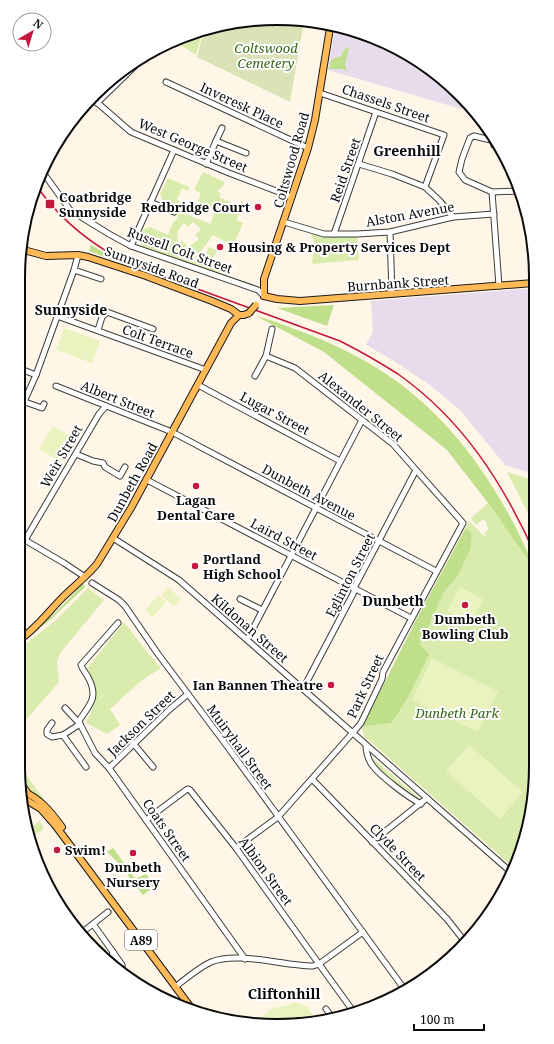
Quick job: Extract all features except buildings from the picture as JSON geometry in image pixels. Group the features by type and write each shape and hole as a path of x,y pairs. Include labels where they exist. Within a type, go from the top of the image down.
{"main road":[{"name":"Coltswood Road","path":"264,296 264,279 308,148 315,120 330,31"},
{"name":"Sunnyside Road","path":"27,251 46,256 78,255 88,257 146,276 231,309 239,315"},
{"name":"Burnbank Street","path":"264,296 276,299 300,301 529,283"},
{"path":"239,315 249,313 264,296"},
{"name":"Dunbeth Road","path":"25,636 97,564 132,508 231,323 239,315"},
{"name":"A89","path":"27,795 41,802 50,812 80,853 90,870 187,1002"}],"street":[{"name":"Inveresk Place","path":"166,82 308,148"},
{"name":"Chassels Street","path":"320,93 444,135 425,187"},
{"name":"West George Street","path":"96,102 131,132 206,164 292,197"},
{"name":"Reid Street","path":"334,234 376,112"},
{"path":"206,164 222,128"},
{"path":"488,139 474,136 470,138 462,159 460,172 465,180 492,192 514,192"},
{"path":"216,141 246,153"},
{"path":"131,246 174,150"},
{"path":"358,164 392,174 425,187 439,200 453,217"},
{"name":"Russell Colt Street","path":"46,177 70,210 108,234 131,246 258,290 264,296"},
{"path":"492,192 499,286"},
{"path":"150,202 174,212"},
{"name":"Alston Avenue","path":"284,222 315,232 334,234 390,232 453,217 494,214"},
{"path":"390,232 392,294"},
{"path":"44,404 42,408 25,402 74,270 78,255"},
{"path":"74,270 101,279"},
{"path":"98,330 102,317 107,312 153,329"},
{"name":"Colt Terrace","path":"57,316 206,370"},
{"path":"255,376 266,356 272,329"},
{"name":"Alexander Street","path":"266,356 295,368 393,444 463,524"},
{"path":"25,371 36,375"},
{"name":"Lugar Street","path":"198,385 340,461"},
{"name":"Albert Street","path":"56,386 172,432"},
{"name":"Weir Street","path":"25,540 102,409 106,406"},
{"path":"247,640 290,555 316,509 362,420"},
{"name":"Dunbeth Avenue","path":"172,432 436,571"},
{"path":"76,454 93,461 103,463 105,467 120,476 125,467"},
{"name":"Eglinton Street","path":"303,689 416,470"},
{"name":"Laird Street","path":"146,480 411,618"},
{"name":"Park Street","path":"236,848 278,817 361,723 382,678 383,672 436,571 463,524"},
{"name":"Kildonan Street","path":"113,538 180,580 507,869"},
{"path":"25,540 85,577"},
{"name":"Muiryhall Street","path":"92,583 119,600 125,606 158,654 402,986"},
{"path":"240,599 262,610"},
{"path":"52,723 47,730 47,734 52,737 63,735 80,724 79,720 90,707 93,690 81,665 118,624"},
{"name":"Jackson Street","path":"109,768 133,743 188,694"},
{"name":"Coats Street","path":"65,708 80,724 95,753 109,768 245,959"},
{"path":"63,735 86,767"},
{"path":"133,743 153,767"},
{"path":"366,745 367,754 373,766 396,786 421,804"},
{"name":"Clyde Street","path":"312,779 447,919 462,938"},
{"name":"Albion Street","path":"146,820 188,789 236,848 351,1008"},
{"path":"372,842 427,798"},
{"path":"85,930 108,912"},
{"path":"93,924 122,965"},
{"path":"175,987 197,970 212,962 224,959 245,959 308,966 319,964 363,932"},
{"path":"112,957 113,952"},
{"path":"326,1010 329,1013"}],"shaded area":[{"path":"334,32 358,38 388,51 417,67 443,88 465,110 328,70"},
{"path":"529,288 529,472 505,465 461,411 430,385 394,361 366,345 373,331 371,301"}],"green space":[{"name":"Coltswood Cemetery","path":"277,25 303,27 290,102 197,57 201,41 205,36 244,27"},
{"path":"203,36 200,40 196,55 180,45"},
{"path":"346,47 349,48 345,65 347,71 343,69 329,69 331,60 341,56"},
{"path":"203,172 225,182 217,191 221,193 219,197 239,206 242,201 243,202 244,208 241,210 236,220 243,223 233,246 213,235 199,254 185,251 185,255 204,259 209,247 217,251 212,260 223,266 218,276 143,250 139,238 144,229 150,227 168,235 173,222 178,218 173,204 171,205 163,201 160,194 168,178 189,187 188,191 182,188 177,200 182,203 179,209 181,212 210,224 216,210 198,201 201,193 194,190","holes":["193,222 201,229 195,235 199,239 189,247 181,240 180,246 178,234 184,223 188,227"]},
{"path":"311,233 323,236 357,237 359,260 312,264 314,242"},
{"path":"91,245 128,266 89,251"},
{"path":"334,305 327,326 277,308"},
{"path":"256,316 305,333 348,352 379,369 413,394 436,415 476,462 509,515 523,542 529,556 529,561 488,503 447,450 324,352"},
{"path":"64,328 100,341 92,363 56,350"},
{"path":"25,377 28,378 25,385"},
{"path":"53,426 75,439 61,462 39,449"},
{"path":"507,472 529,479 529,515"},
{"name":"Dunbeth Park","path":"488,503 529,561 529,767 527,800 516,848 510,864 364,736 362,728 469,521 484,536 486,535 484,533 489,529 486,525 487,523 483,519 476,525 471,518"},
{"path":"466,528 472,534 470,550 458,575 443,593 420,645 429,654 406,701 391,723 363,726 417,618"},
{"path":"83,584 85,587 49,621 30,635 57,611"},
{"path":"168,587 181,599 174,607 161,595"},
{"name":"Dumbeth Bowling Club","path":"460,587 483,599 471,623 447,611"},
{"path":"88,588 104,600 61,652 57,661 59,682 25,721 25,644 56,620"},
{"path":"158,595 166,602 153,617 145,610"},
{"path":"124,622 161,668 141,681 110,709 120,725 107,734 86,723 95,702 85,671"},
{"path":"432,658 498,691 478,732 412,700"},
{"path":"469,745 523,792 500,819 446,771"},
{"path":"369,755 420,800 417,800 384,775"},
{"path":"25,774 43,798 41,800 26,787"},
{"path":"39,821 43,826 43,829 35,836 33,827"},
{"path":"113,848 134,877 137,878 146,874 155,886 143,895 131,884 128,874 107,852"},
{"path":"296,1002 307,1007 314,1016 277,1019 261,1018 269,1010"}],"railway":[{"path":"40,191 55,209 77,230 89,240 115,257 129,264 340,341 398,374 421,392 461,432 495,478 529,541"}],"place":[{"name":"Coatbridge Sunnyside","path":"50,204"},
{"name":"Redbridge Court","path":"258,207"},
{"name":"Housing & Property Services Dept","path":"220,247"},
{"name":"Lagan Dental Care","path":"196,486"},
{"name":"Portland High School","path":"195,566"},
{"name":"Dumbeth Bowling Club","path":"465,605"},
{"name":"Ian Bannen Theatre","path":"331,685"},
{"name":"Swim!","path":"57,850"},
{"name":"Dunbeth Nursery","path":"133,853"}],"district":[{"name":"Greenhill","path":"407,150"},
{"name":"Sunnyside","path":"71,309"},
{"name":"Dunbeth","path":"393,600"},
{"name":"Cliftonhill","path":"284,993"}]}
